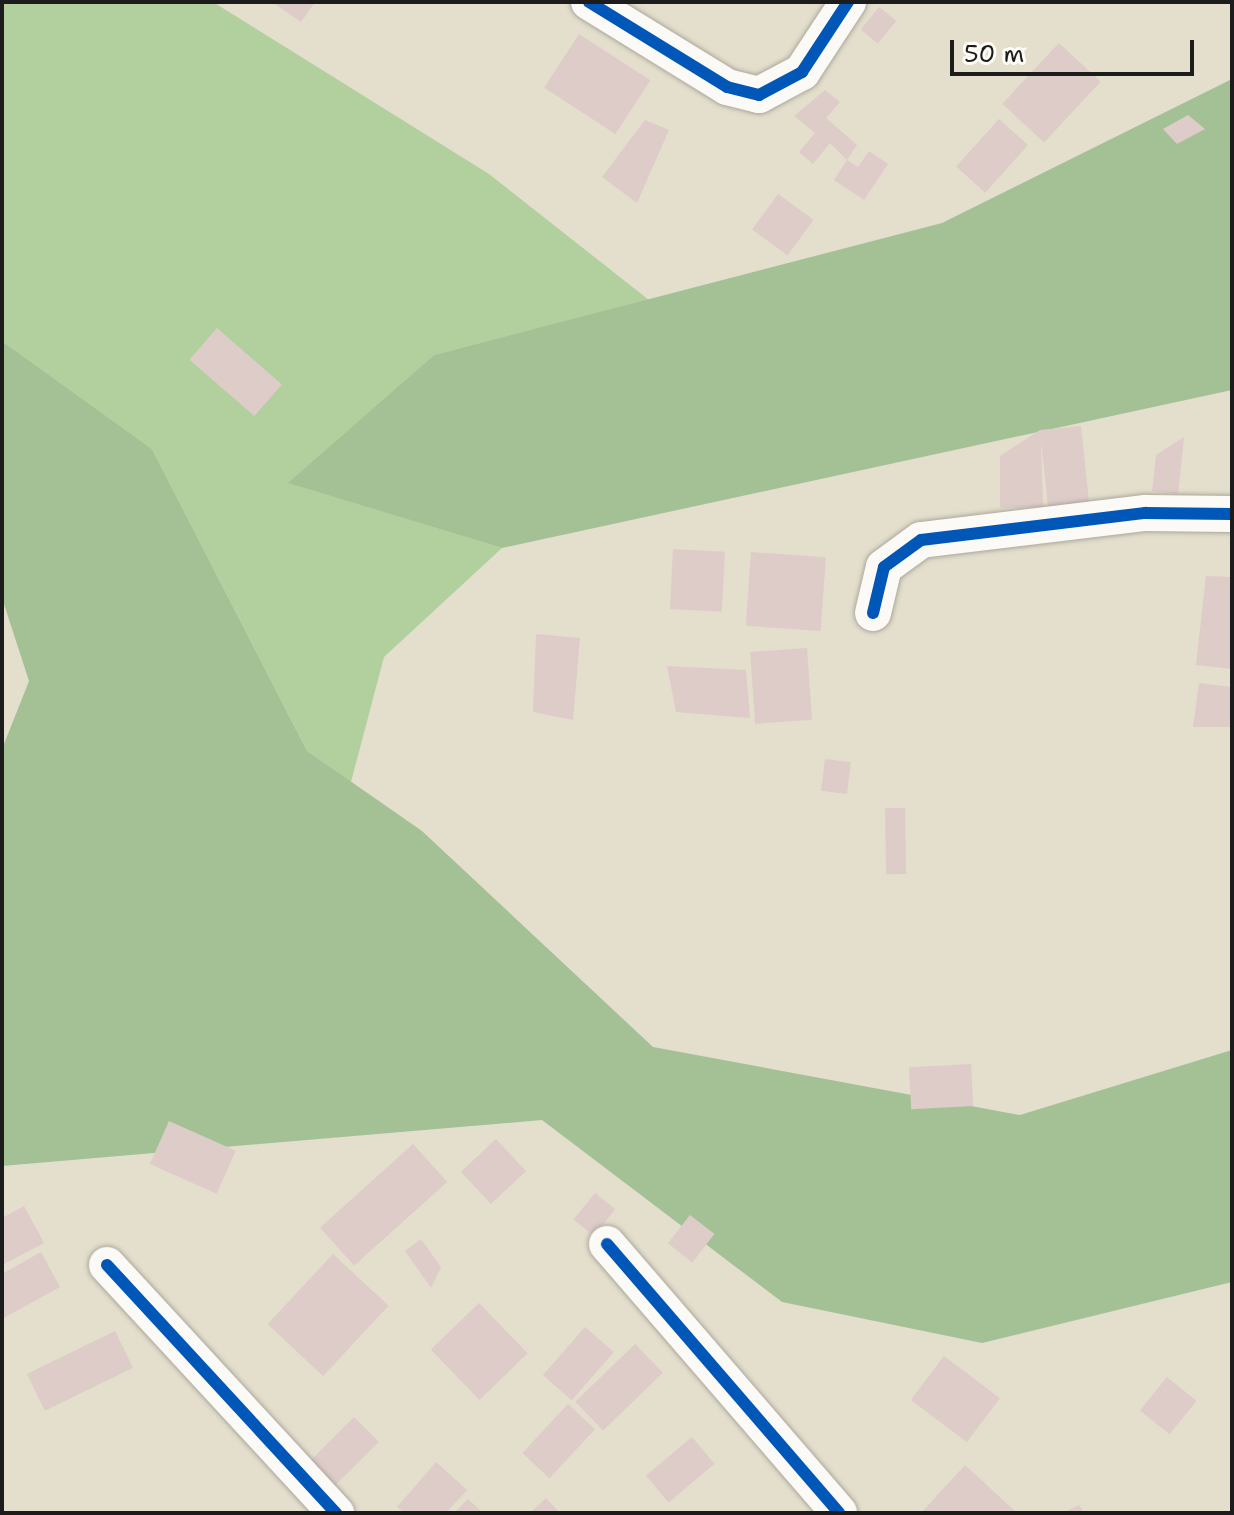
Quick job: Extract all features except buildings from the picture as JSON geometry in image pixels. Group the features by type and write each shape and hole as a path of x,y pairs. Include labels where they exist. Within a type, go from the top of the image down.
{"street":[{"path":"589,2 727,87 759,95 802,72 848,2"},
{"path":"873,613 884,567 921,540 1145,513 1232,514"},
{"path":"607,1244 839,1513"},
{"path":"107,1265 336,1513"}],"green space":[{"path":"2,2 213,2 489,174 649,300 434,355 289,483 502,548 384,657 351,782 307,751 152,449 2,341"},
{"path":"1232,79 1232,390 502,548 288,483 434,355 942,223"},
{"path":"2,341 152,449 307,751 422,831 653,1047 1020,1115 1232,1050 1232,1282 982,1343 782,1302 542,1120 2,1166 2,749 29,681 2,598"}],"cycle path":[{"path":"589,2 727,87 759,95 802,72 848,2"},
{"path":"873,613 884,567 921,540 1145,513 1232,514"},
{"path":"607,1244 839,1513"},
{"path":"107,1265 336,1513"}]}
